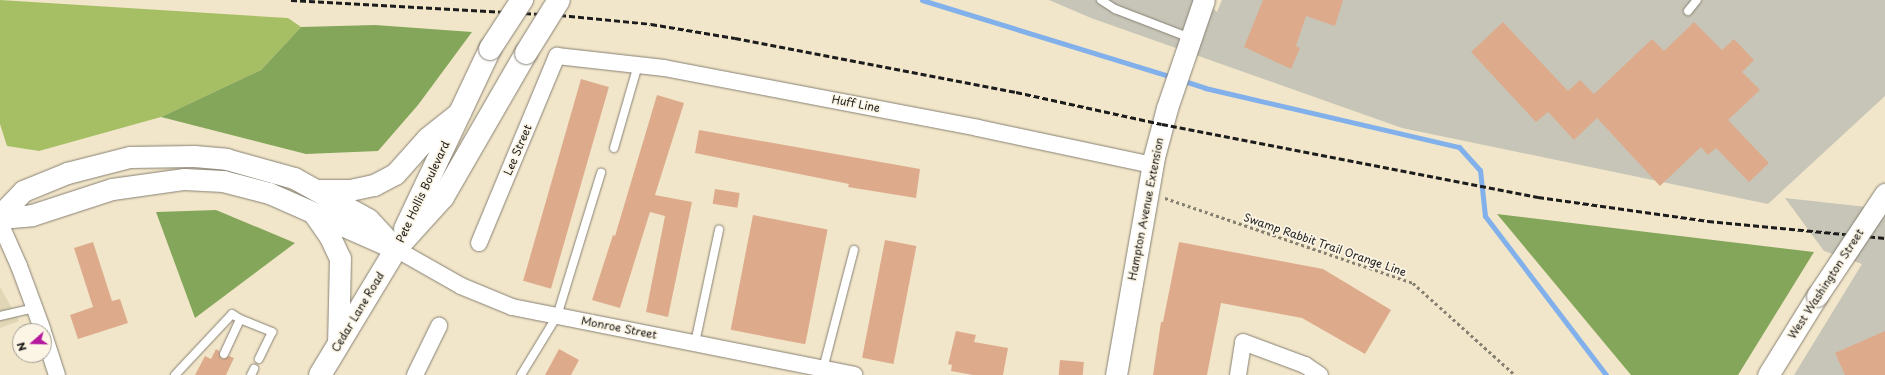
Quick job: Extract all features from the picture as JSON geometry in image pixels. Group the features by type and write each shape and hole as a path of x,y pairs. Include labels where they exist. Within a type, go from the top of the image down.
{"main road":[{"name":"Pete Hollis Boulevard","path":"396,249 490,50 522,0"},
{"name":"Pete Hollis Boulevard","path":"396,249 443,197 526,53 559,0"},
{"name":"Cedar Lane Road","path":"320,375 396,249"}],"street":[{"name":"Hampton Avenue Extension","path":"1116,375 1152,165 1204,0"},
{"name":"Huff Line","path":"557,56 638,65 978,128 1152,165"},
{"name":"Lee Street","path":"478,243 557,56"},
{"path":"317,190 350,190 374,185 395,174 427,138 461,111"},
{"path":"0,216 23,191 67,173 130,157 194,156 226,159 294,178 368,219 396,249"},
{"path":"0,216 32,215 112,189 184,179 223,180 269,193 396,249"},
{"name":"West Washington Street","path":"1768,375 1817,296 1885,194"},
{"path":"313,212 330,236 340,258 338,344"},
{"path":"0,223 40,323"},
{"name":"Monroe Street","path":"396,249 461,286 512,307 854,375"},
{"path":"415,375 439,326"},
{"path":"1238,375 1243,342 1305,365 1320,375"},
{"path":"52,360 57,375"}],"lane":[{"path":"1101,0 1115,9 1191,38"},
{"path":"1688,11 1697,0"},
{"path":"614,148 638,65"},
{"path":"521,375 557,316 601,173"},
{"path":"695,343 719,230"},
{"path":"823,369 854,250"},
{"path":"0,316 35,308"},
{"path":"175,375 232,314 240,319 272,332 259,359"},
{"path":"224,354 240,319"}],"path":[{"name":"Swamp Rabbit Trail Orange Line","path":"1147,192 1413,283 1515,375"}],"shaded area":[{"path":"1049,0 1204,0 1217,12 1222,0 1885,0 1885,96 1768,204 1402,128 1091,18"},
{"path":"1785,198 1885,209 1885,375 1794,375 1862,264 1824,251"},
{"path":"0,287 19,321 0,328"}],"green space":[{"path":"0,0 288,18 301,27 261,70 161,117 39,151 7,146 0,124"},
{"path":"375,25 472,32 418,105 378,151 306,154 161,117 261,70 301,27"},
{"path":"216,210 295,243 195,318 156,212"},
{"path":"1497,214 1814,252 1738,375 1631,375"}],"building":[{"path":"1263,0 1343,0 1335,26 1306,16 1296,46 1300,48 1291,69 1244,47"},
{"path":"1503,22 1568,91 1580,80 1594,94 1652,39 1664,51 1694,22 1722,50 1734,39 1754,60 1742,72 1760,90 1728,120 1769,163 1749,182 1716,148 1708,155 1701,147 1660,186 1597,118 1574,140 1548,112 1536,122 1471,52"},
{"path":"581,79 609,87 551,289 523,281"},
{"path":"657,95 684,103 655,195 692,202 668,317 646,312 665,216 650,212 620,308 592,300 613,235 615,236"},
{"path":"699,130 920,169 916,198 848,187 849,184 695,153"},
{"path":"715,189 740,193 737,208 713,204"},
{"path":"753,215 828,230 805,344 731,330"},
{"path":"885,240 916,246 894,364 862,358"},
{"path":"93,242 112,301 120,299 128,323 78,339 70,315 93,307 74,248"},
{"path":"1179,242 1323,269 1391,310 1365,354 1302,318 1221,303 1207,375 1153,375 1161,322 1163,322"},
{"path":"956,331 976,335 974,342 1008,348 1003,375 973,375 951,371 952,365 948,364"},
{"path":"1885,331 1885,375 1845,375 1835,353"},
{"path":"216,349 219,351 221,359 229,356 234,358 226,375 195,375 205,356 211,359"},
{"path":"559,349 579,360 571,375 545,375"},
{"path":"1060,360 1084,362 1083,375 1059,375"}],"waterway":[{"path":"922,0 1173,77"},
{"path":"1181,80 1205,88 1459,147 1480,170 1485,216 1606,375"}],"railway":[{"path":"291,0 560,15 651,24 735,38 1016,92 1162,124 1538,197 1708,221 1885,238"}]}
